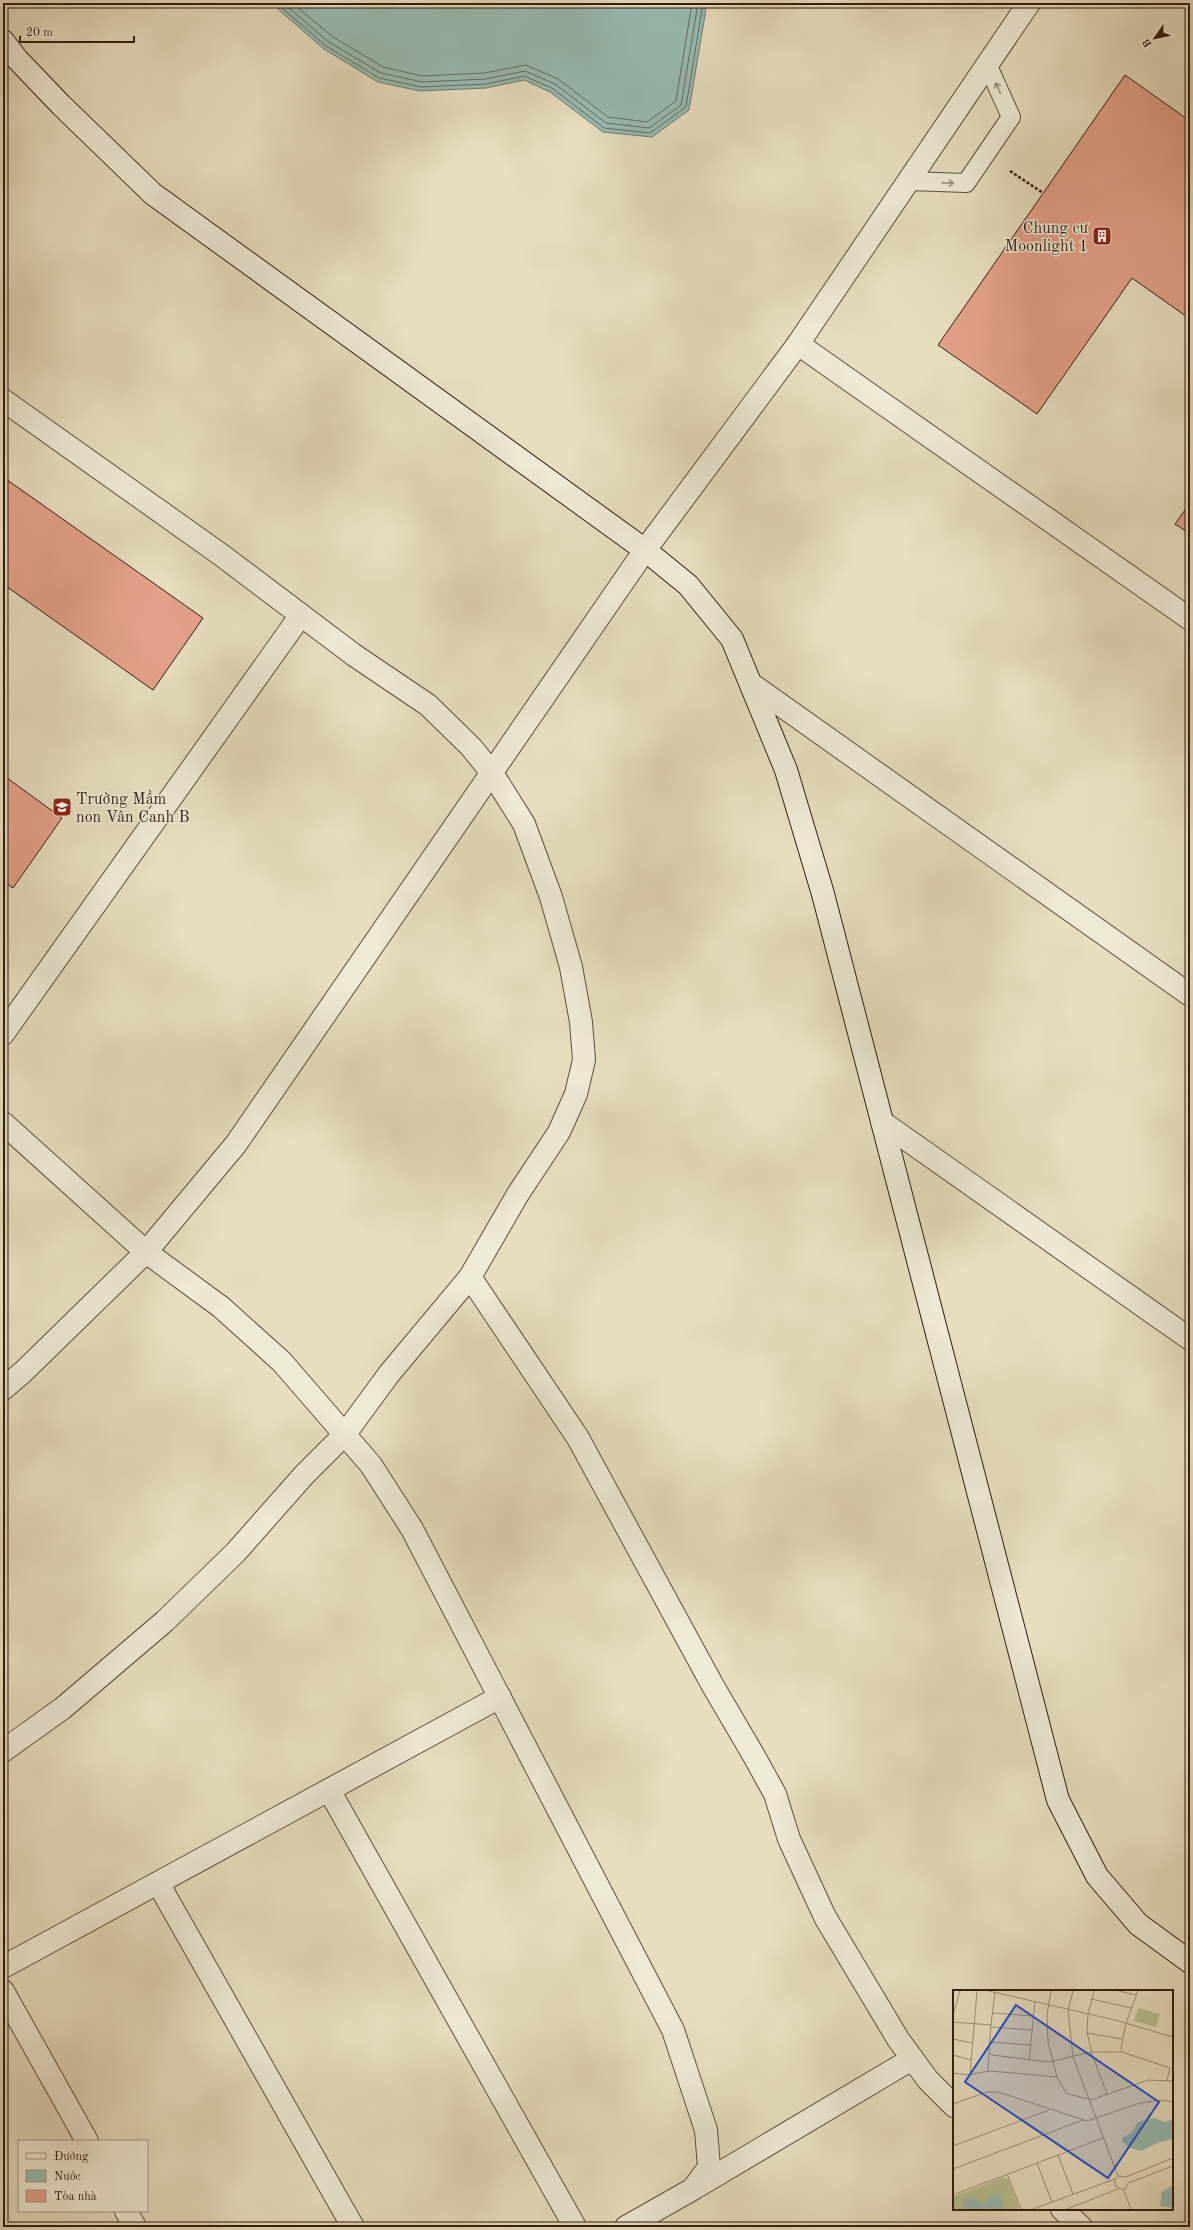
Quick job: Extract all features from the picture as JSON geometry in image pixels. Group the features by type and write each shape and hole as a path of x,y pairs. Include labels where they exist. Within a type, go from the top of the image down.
{"street":[{"path":"3,1389 23,1372 146,1252 236,1144 645,550 798,344 988,66 1029,3"},
{"path":"3,41 17,59 61,105 153,194 645,550 688,585 732,639 788,777 822,894 1058,1800 1097,1876 1138,1924 1190,1962"},
{"path":"798,344 1190,619"},
{"path":"3,400 220,554 354,655 428,705 471,747 492,773 524,824 550,897 571,967 581,1022 584,1060 576,1094 559,1132 518,1194 470,1277 389,1374 345,1434 304,1475 236,1552 165,1621 63,1708 3,1751"},
{"path":"3,1034 301,615"},
{"path":"751,684 1190,995"},
{"path":"882,1122 1190,1339"},
{"path":"3,1123 146,1252 221,1307 282,1362 371,1465 412,1529 673,2030 706,2130 709,2167 693,2189"},
{"path":"470,1277 578,1438 713,1686 775,1794 789,1839 825,1917 898,2039 928,2080 953,2105"},
{"path":"3,1967 500,1697"},
{"path":"329,1790 575,2227"},
{"path":"158,1883 353,2227"},
{"path":"3,1992 86,2140"},
{"path":"626,2227 912,2059"},
{"path":"1063,2210 1081,2227"},
{"path":"127,2212 135,2227"}],"lane":[{"path":"909,181 966,183 986,154 1011,117 988,66"}],"path":[{"path":"986,154 1043,193"}],"water":[{"path":"271,3 707,3 689,110 652,137 603,132 550,92 524,80 486,88 420,91 378,82 324,49"}],"building":[{"name":"Chung cư Moonlight 1","path":"1125,75 1190,121 1190,319 1132,278 1037,414 938,345"},
{"path":"3,477 203,618 153,690 3,584"},
{"path":"1190,503 1190,534 1175,524"},
{"path":"3,775 62,818 13,888 3,881"}],"place":[{"name":"Chung cư Moonlight 1","path":"1102,236"},
{"name":"Trường Mầm non Vân Canh B","path":"62,807"}]}
